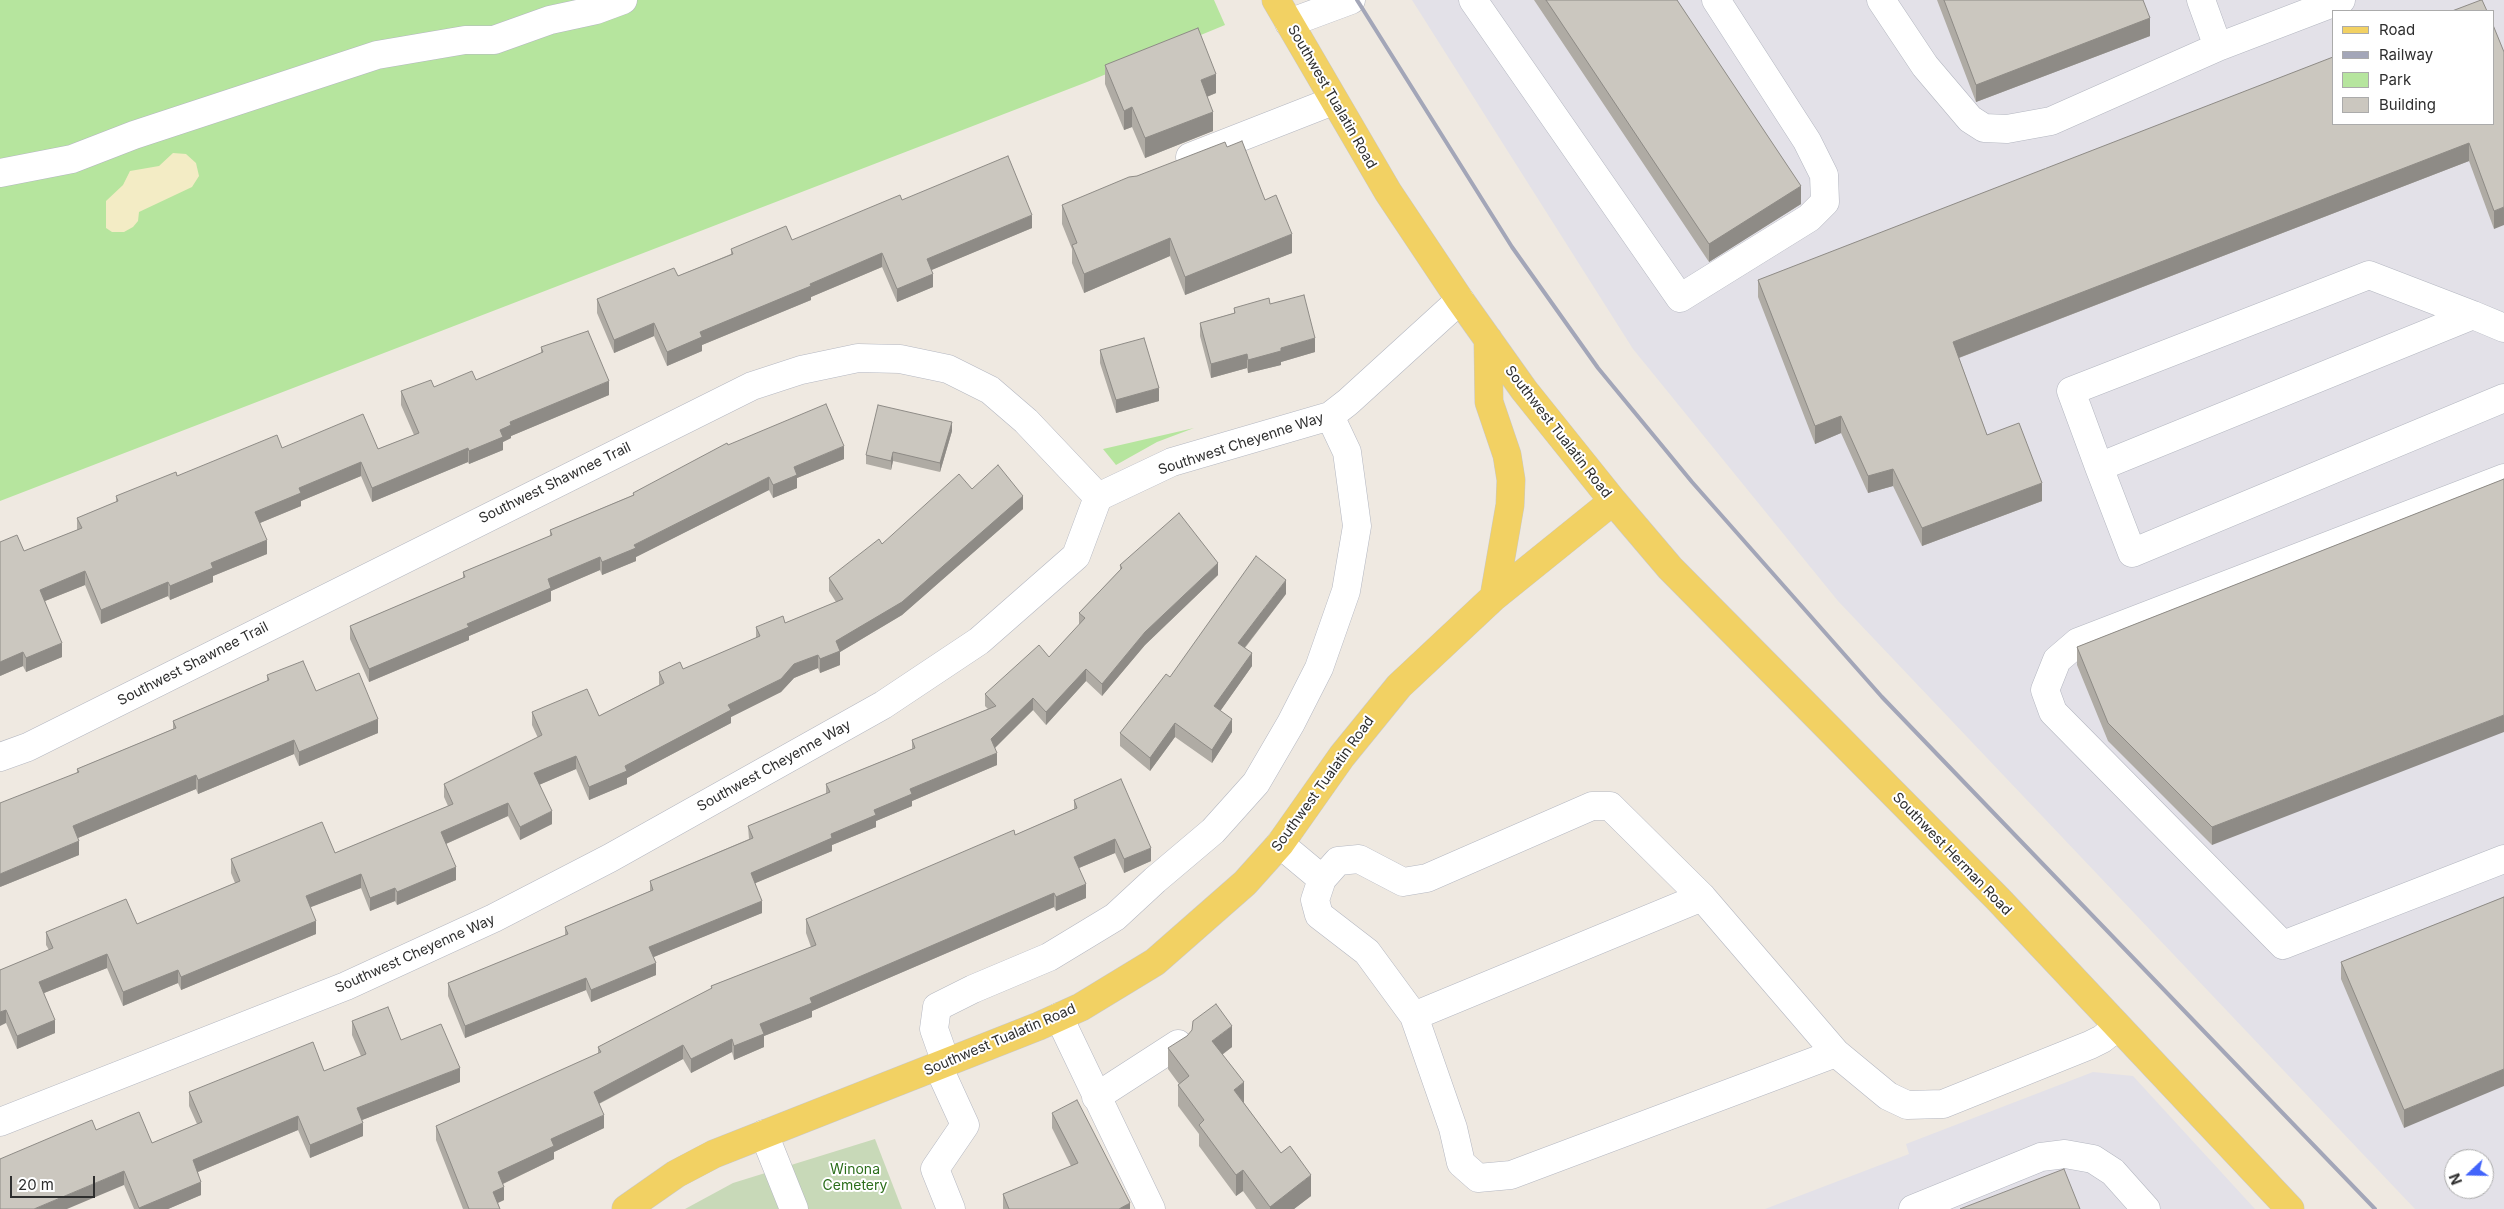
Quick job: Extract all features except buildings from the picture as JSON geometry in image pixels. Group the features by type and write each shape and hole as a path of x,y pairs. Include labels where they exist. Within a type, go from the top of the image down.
{"main road":[{"name":"Southwest Tualatin Road","path":"626,1209 676,1174 714,1154 1059,1017 1088,1003 1155,962 1245,883 1280,844 1342,756 1371,718 1400,686 1494,597 1613,501 1524,390 1460,300 1388,192 1333,101 1283,12"},
{"path":"1488,339 1489,402 1507,455 1511,480 1510,505 1494,597"},
{"name":"Southwest Herman Road","path":"1613,501 1670,568 1998,899 2116,1027 2290,1209"}],"street":[{"path":"0,173 72,159 134,136 377,55 465,40 494,40 550,20 596,10 622,0"},
{"path":"1283,12 1351,0"},
{"path":"1473,0 1680,298 1809,218 1825,202 1824,175 1807,141 1716,0"},
{"path":"1881,0 1926,66 1970,119 1984,128 2008,129 2051,121 2218,46 2341,0"},
{"path":"2201,0 2218,46"},
{"path":"1168,166 1333,101"},
{"path":"2504,328 2369,275 2071,391 2132,553 2504,398"},
{"name":"Southwest Cheyenne Way","path":"0,1122 346,986 494,918 610,858 882,705 979,640 1076,556 1098,497 1172,462 1330,416 1348,402 1460,300"},
{"path":"2099,467 2473,315"},
{"name":"Southwest Shawnee Trail","path":"0,757 28,747 752,386 801,370 858,358 900,359 948,369 990,390 1026,421 1098,497"},
{"path":"951,1209 935,1169 965,1125 942,1064 934,1029 937,1007 973,989 1049,957 1115,917 1213,831 1256,783 1319,668 1348,582 1356,526 1347,452 1330,416"},
{"path":"2504,478 2078,642 2057,660 2046,690 2053,712 2283,945 2504,859"},
{"path":"1836,1053 1511,1174 1478,1178 1461,1163 1453,1128 1414,1016 1366,952 1319,915 1315,900 1322,879 1338,862 1359,859 1403,882 1426,878 1592,806 1610,806 1702,897 1836,1053 1888,1096 1907,1105 1943,1104 2090,1045 2102,1039 2116,1027"},
{"path":"1280,844 1322,879"},
{"path":"1414,1016 1702,897"},
{"path":"1059,1017 1096,1097 1152,1209"},
{"path":"1096,1097 1178,1044"},
{"path":"764,1134 794,1209"},
{"path":"1913,1209 2041,1157 2064,1154 2093,1159 2113,1172 2146,1209"}],"shaded area":[{"path":"1412,0 2504,0 2504,1209 2415,1209 1838,601 1633,349"},
{"path":"2093,1072 2133,1076 2255,1209 1765,1209 1909,1154 1906,1144"}],"green space":[{"path":"0,0 1214,0 1225,25 1087,82 0,501"},
{"path":"1194,428 1157,442 1116,465 1103,449"},
{"name":"Winona Cemetery","path":"875,1139 902,1209 685,1209 733,1183"}],"sand":[{"path":"173,153 186,154 196,163 199,176 192,187 139,212 138,221 133,227 124,232 112,232 106,228 106,201 123,185 130,171 159,166"}],"railway":[{"path":"1357,0 1512,247 1598,368 1692,482 1882,697 2375,1209"}]}
